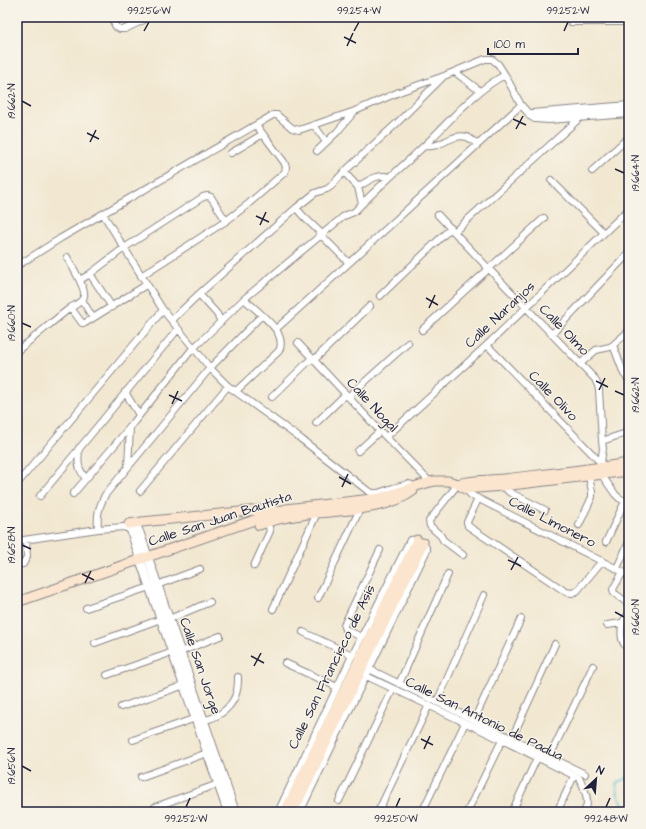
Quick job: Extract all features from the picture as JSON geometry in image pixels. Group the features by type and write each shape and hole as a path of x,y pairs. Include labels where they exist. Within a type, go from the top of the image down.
{"main road":[{"path":"462,486 464,482 498,480 600,469 629,464"},
{"path":"420,485 440,480 462,486 503,486 589,476 600,469 629,471"},
{"name":"Calle San Juan Bautista","path":"279,515 360,509 390,503 406,496 420,485"},
{"name":"Calle San Juan Bautista","path":"17,602 145,561 279,515 295,508 380,498 420,485"},
{"path":"131,527 269,509 279,515"},
{"path":"131,527 250,517 262,521"},
{"name":"Calle San Francisco de Asís","path":"285,812 420,542"},
{"name":"Calle San Juan Bautista","path":"17,608 145,561"},
{"name":"Calle San Francisco de Asís","path":"293,812 357,666"}],"street":[{"path":"112,17 116,27 122,30 149,17"},
{"path":"568,17 571,22 629,22"},
{"path":"17,266 61,238 273,115 277,115 296,130 299,130 354,111 399,92 485,60 492,60 498,64 521,105 530,115 535,118 592,109 629,106"},
{"path":"455,72 480,91"},
{"path":"73,494 130,427 193,348 244,299 344,216 354,212 480,91 505,75"},
{"path":"172,320 296,208 315,193 330,187 444,76"},
{"path":"276,329 521,105"},
{"path":"380,296 452,230 592,109"},
{"path":"317,151 337,132 354,111"},
{"path":"550,115 583,116 629,113"},
{"path":"141,276 226,221 268,187 286,170 284,162 256,124"},
{"path":"314,124 326,142"},
{"path":"231,153 263,134"},
{"path":"424,146 434,146 455,137 467,137 478,144"},
{"path":"592,171 629,137"},
{"path":"344,172 358,187 362,204"},
{"path":"358,187 380,176 390,177"},
{"path":"552,180 604,233"},
{"path":"80,280 124,248 203,197 211,197 226,221"},
{"path":"296,208 349,263"},
{"name":"Calle Naranjos","path":"386,437 487,345 629,209"},
{"path":"103,214 163,310 210,368 228,386 301,439 368,491 378,493 408,484 420,485"},
{"name":"Calle Olmo","path":"438,215 595,380 598,386 603,449 600,469"},
{"path":"422,330 544,218"},
{"path":"552,334 629,253"},
{"path":"17,351 82,300 84,292 80,280 67,257"},
{"path":"90,274 112,307"},
{"path":"71,308 84,324 146,285"},
{"path":"199,294 217,314 221,322"},
{"path":"236,391 279,351 281,347 279,334 276,329 244,299"},
{"path":"82,300 93,318"},
{"path":"272,397 370,306"},
{"path":"17,484 163,310"},
{"path":"98,529 97,517 99,506 105,495 210,368 262,315"},
{"path":"40,496 178,329"},
{"path":"580,364 596,350 614,345 629,331"},
{"name":"Calle Nogal","path":"298,343 430,482"},
{"path":"316,423 408,343"},
{"name":"Calle Olivo","path":"487,345 600,469 615,494 627,502"},
{"path":"614,345 624,374 629,380"},
{"path":"140,491 228,386"},
{"path":"125,392 139,415"},
{"path":"128,467 130,427"},
{"path":"358,451 380,431"},
{"path":"602,441 629,432"},
{"path":"79,448 78,465 80,471 86,479"},
{"path":"579,525 592,497 589,476"},
{"path":"462,486 429,521 430,526 443,540 463,555"},
{"name":"Calle Limonero","path":"462,486 471,495 478,499 617,568 626,574"},
{"path":"503,486 513,494 545,510"},
{"path":"478,499 467,522 468,526 566,592 572,593 577,591 602,561"},
{"path":"606,542 627,502"},
{"path":"318,598 360,509"},
{"path":"273,609 317,513"},
{"path":"254,566 270,531 270,526 262,521"},
{"path":"17,540 26,540 98,529 131,527"},
{"name":"Calle San Jorge","path":"131,527 140,534 145,561 176,652 235,812"},
{"path":"17,564 23,564 27,557 26,540"},
{"name":"Calle San Francisco de Asís","path":"300,812 357,666 361,637 410,540 420,542"},
{"path":"617,568 629,542"},
{"path":"361,637 345,629 344,625 380,550"},
{"path":"86,608 200,569"},
{"path":"399,684 448,574"},
{"path":"626,574 613,589 613,591 629,604"},
{"path":"436,702 484,595"},
{"path":"95,643 210,602"},
{"path":"629,613 622,623 621,637 622,642 629,649"},
{"path":"474,720 521,619"},
{"path":"607,625 622,623"},
{"path":"302,632 357,666"},
{"path":"107,675 220,636"},
{"path":"512,738 555,644"},
{"name":"Calle San Jorge","path":"176,652 185,685 200,719 207,753 228,812"},
{"path":"285,663 337,687"},
{"name":"Calle San Francisco de Asís","path":"278,812 337,687 357,666"},
{"name":"Calle San Antonio de Padua","path":"357,666 399,684 585,774"},
{"name":"Calle San Antonio de Padua","path":"357,666 393,689 579,778 587,800 587,806 584,812"},
{"path":"550,756 593,666"},
{"path":"133,740 200,719 208,720 221,714 231,704 237,691 238,677"},
{"path":"121,707 185,685"},
{"path":"339,801 393,689"},
{"path":"378,812 429,706"},
{"path":"422,812 465,723"},
{"path":"467,812 502,740"},
{"path":"140,777 207,753"},
{"path":"512,812 537,758"},
{"path":"557,812 574,776"},
{"path":"155,807 218,784"}],"waterway":[{"path":"628,812 618,795 616,783 629,777"}]}
